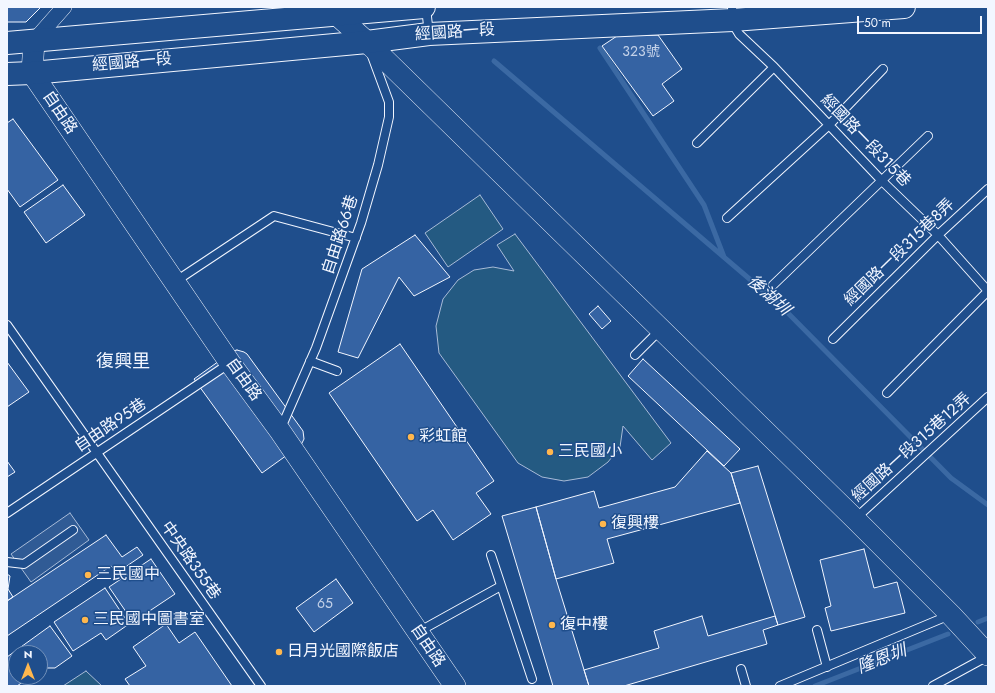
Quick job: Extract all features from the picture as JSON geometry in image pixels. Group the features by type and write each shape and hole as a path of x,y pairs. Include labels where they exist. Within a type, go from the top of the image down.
{"main road":[{"name":"經國路一段","path":"7,43 332,11 425,7"},
{"name":"經國路一段","path":"7,74 32,73 367,42 429,34 732,13 904,7"}],"street":[{"path":"32,73 34,41 64,7"},
{"path":"332,11 367,42 855,519 951,615 988,655"},
{"name":"自由路","path":"32,73 230,363 280,431 455,686"}],"lane":[{"path":"425,7 429,34"},
{"name":"經國路一段315巷","path":"732,13 736,29 739,34 774,67 882,181 938,236 988,291"},
{"name":"自由路66巷","path":"280,431 319,341 356,238 378,165 389,117 389,102 367,42"},
{"path":"697,143 774,67"},
{"path":"727,218 830,125 884,69"},
{"path":"773,285 928,136"},
{"name":"經國路一段315巷8弄","path":"832,339 988,189"},
{"path":"175,282 274,216 356,238"},
{"path":"887,393 988,291"},
{"name":"中央路355巷","path":"7,325 261,686"},
{"path":"635,355 660,329"},
{"path":"310,361 337,371"},
{"name":"自由路95巷","path":"7,513 230,363"},
{"name":"經國路一段315巷12弄","path":"855,519 988,397"},
{"path":"7,562 24,564 73,530"},
{"path":"491,555 532,679"},
{"path":"418,632 501,586"},
{"path":"780,686 951,615"},
{"path":"817,630 827,667"},
{"path":"933,686 988,655"},
{"path":"741,669 746,686"}],"shaded area":[{"path":"480,195 503,229 448,267 425,233"},
{"path":"515,234 671,443 652,460 623,426 620,447 608,462 588,477 564,481 542,477 518,463 439,353 436,326 443,299 458,280 474,270 493,267 514,271 497,245"},
{"path":"70,513 89,540 31,582 11,554"},
{"path":"86,671 102,686 63,686"}],"building":[{"path":"7,7 41,7 26,22 7,22"},
{"path":"658,35 682,69 662,84 674,101 653,116 602,46 617,36"},
{"path":"13,119 58,180 20,207 7,189 7,123"},
{"path":"63,185 85,215 46,243 24,212"},
{"path":"415,235 450,277 414,296 399,277 358,358 338,352 362,269"},
{"path":"598,306 611,321 602,329 589,314"},
{"name":"彩虹館","path":"400,344 494,481 476,493 491,514 453,540 433,510 417,521 329,393"},
{"path":"237,350 247,354 303,431 304,439 301,445 262,473 194,379 233,351"},
{"path":"643,359 740,449 724,466 628,376"},
{"path":"7,362 29,392 7,407"},
{"name":"復興樓","path":"707,451 731,473 740,503 607,539 614,563 556,579 536,507 594,491 599,508 675,487"},
{"path":"7,461 15,472 7,477"},
{"path":"758,466 805,617 778,625 731,473"},
{"name":"復中樓","path":"536,507 556,579 589,686 553,686 502,516"},
{"path":"106,535 122,557 137,547 143,555 118,572 111,566 7,636 7,601"},
{"path":"864,549 874,588 897,582 905,613 831,631 825,608 831,606 820,560"},
{"path":"151,559 175,594 133,622 109,587"},
{"path":"7,574 10,576 8,589 13,597 7,601"},
{"path":"336,579 353,603 314,632 296,608"},
{"path":"105,588 129,624 106,640 101,633 73,651 54,622"},
{"path":"702,616 708,636 775,616 778,625 763,630 767,644 624,686 589,686 584,670 659,648 654,631"},
{"path":"166,624 179,643 195,632 232,686 130,686 125,679 146,666 133,647"},
{"path":"50,626 72,656 55,668 48,668 48,645 24,645"},
{"path":"8,656 8,685 18,685 17,686 7,686"}],"waterway":[{"name":"後湖圳","path":"600,48 704,205 724,257"},
{"name":"後湖圳","path":"494,61 780,305 951,478 988,505"},
{"name":"隆恩圳","path":"978,622 988,618"},
{"name":"隆恩圳","path":"815,686 948,634"}],"place":[{"name":"彩虹館","path":"411,437"},
{"name":"三民國小","path":"550,452"},
{"name":"復興樓","path":"603,524"},
{"name":"三民國中","path":"88,575"},
{"name":"三民國中圖書室","path":"85,620"},
{"name":"復中樓","path":"552,625"},
{"name":"日月光國際飯店","path":"279,652"}],"district":[{"name":"復興里","path":"123,363"}]}
